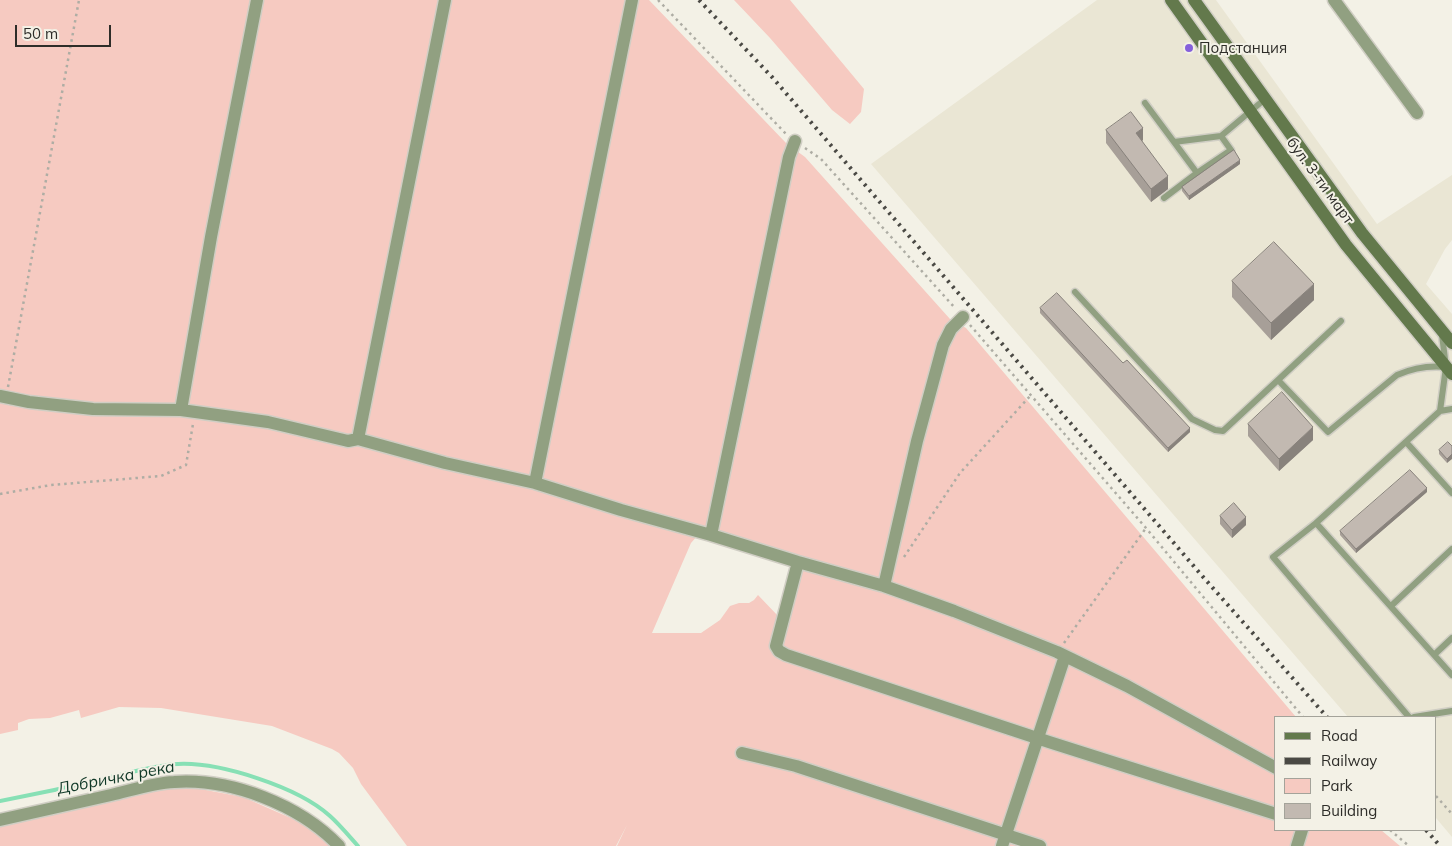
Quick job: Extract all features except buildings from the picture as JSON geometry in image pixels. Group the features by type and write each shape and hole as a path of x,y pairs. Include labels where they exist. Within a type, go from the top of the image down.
{"main road":[{"name":"бул. 3-ти март","path":"1194,0 1362,233 1452,343"},
{"name":"бул. 3-ти март","path":"1176,2 1250,111 1346,244 1450,369"}],"street":[{"path":"180,410 257,0"},
{"path":"358,439 445,0"},
{"path":"535,484 632,0"},
{"path":"1334,0 1417,113"},
{"path":"711,535 789,157 795,141"},
{"path":"884,586 917,441 943,346 951,329 963,317"},
{"path":"3,397 93,409 180,410 268,422 348,441 358,439 445,463 535,484 711,535 884,586 954,611 1061,654 1127,686 1274,767"},
{"path":"798,562 776,646 779,651 786,655 1274,813"},
{"path":"1004,840 1038,738 1061,654"},
{"path":"742,753 796,766 1004,840 1040,846"},
{"path":"0,820 162,783 193,782 222,785 252,793 280,805 310,821 339,846"},
{"path":"1297,846 1302,831"}],"lane":[{"path":"1174,142 1221,136 1264,99"},
{"path":"1145,103 1198,174"},
{"path":"1164,198 1231,150 1221,136"},
{"path":"1075,292 1192,419 1215,430 1223,431 1341,321"},
{"path":"1408,716 1273,557 1316,522 1440,410 1450,369 1440,328"},
{"path":"1278,380 1328,432 1397,375 1422,366 1450,369"},
{"path":"1440,410 1452,409"},
{"path":"1406,442 1452,493"},
{"path":"1316,522 1452,675"},
{"path":"1391,606 1452,549"},
{"path":"1434,654 1452,638"},
{"path":"1420,716 1452,711"}],"path":[{"path":"3,397 79,0"},
{"path":"658,0 784,133 821,159 963,317 1146,528 1302,716"},
{"path":"900,562 960,473 1031,395"},
{"path":"0,494 51,485 161,476 172,472 186,465 195,412"},
{"path":"1061,654 1146,528"},
{"path":"1437,797 1452,814"},
{"path":"1391,831 1409,846"}],"shaded area":[{"path":"1097,0 1216,0 1377,224 1452,175 1452,240 1426,284 1452,314 1452,837 1437,819 1437,716 1347,716 871,164"}],"green space":[{"path":"0,0 649,0 786,143 805,157 950,319 966,328 1295,716 1274,716 1274,831 1382,831 1400,846 617,846 627,825 616,846 407,846 361,784 353,768 339,753 272,726 161,708 119,707 81,718 79,710 50,718 29,719 18,723 18,730 0,734 0,401 12,400 25,405 93,412 177,413 268,426 353,445 355,443 361,444 521,485 698,535 702,529 622,507 621,504 352,434 350,436 269,418 168,404 93,404 27,397 14,393 0,393","holes":["698,535 793,564 779,617 758,595 749,603 739,603 730,606 720,620 701,633 652,633 691,543"]},
{"path":"734,0 790,0 864,89 861,112 850,124 832,110 770,38"},
{"path":"162,788 195,788 243,797 300,822 333,846 0,846 0,825"}],"waterway":[{"name":"Добричка река","path":"0,801 153,767 195,764 258,778 299,795 330,816 358,846"}],"railway":[{"path":"699,0 772,77 1204,578 1326,716"},
{"path":"1427,831 1440,846"}],"place":[{"name":"Подстанция","path":"1189,48"}]}
